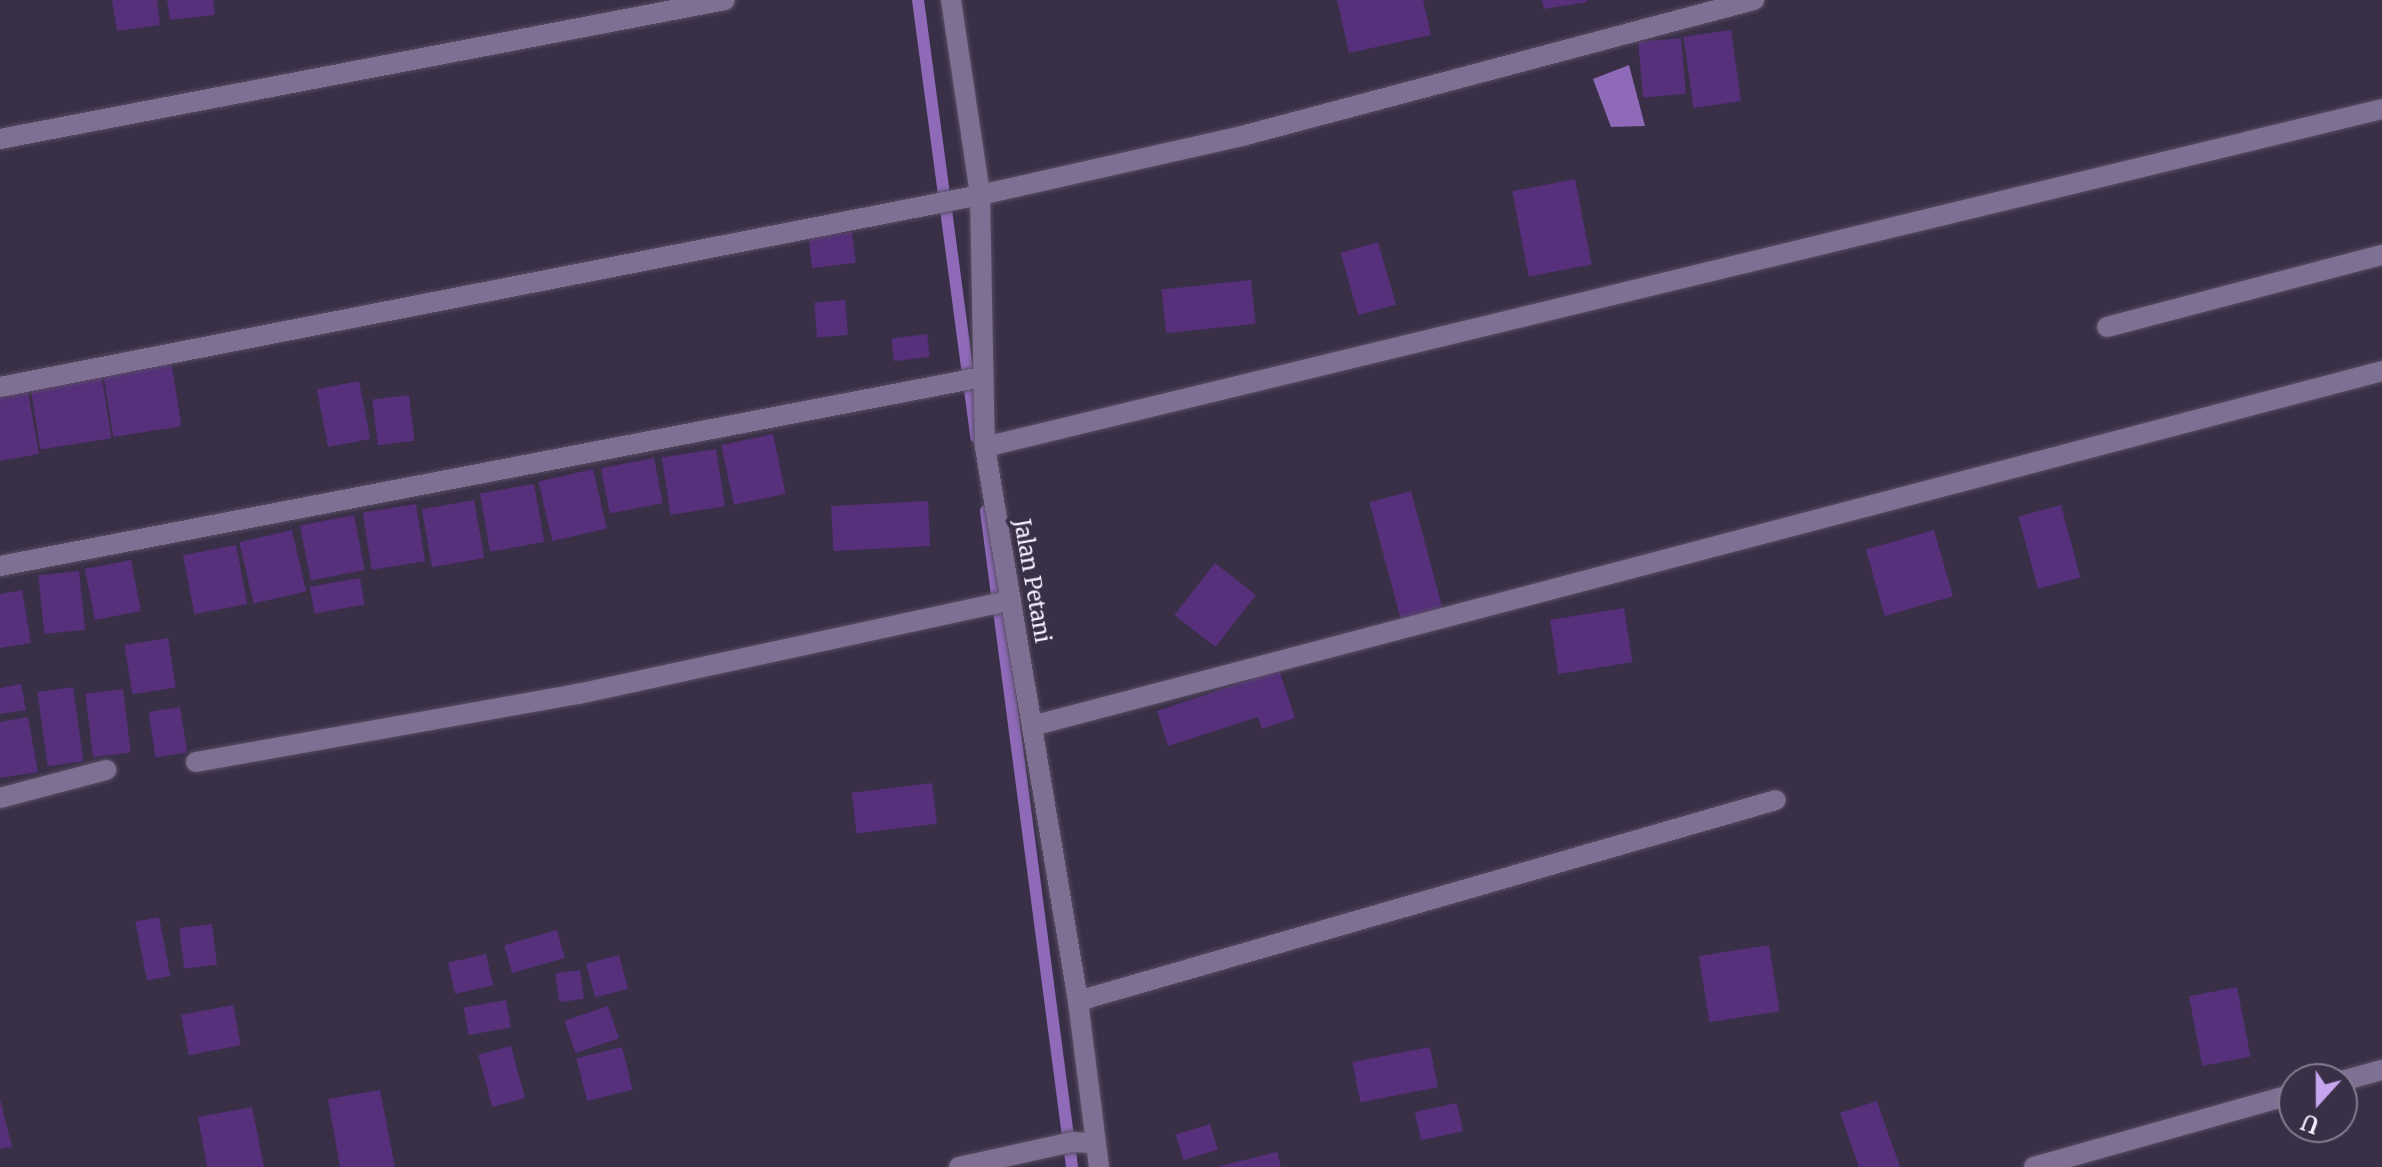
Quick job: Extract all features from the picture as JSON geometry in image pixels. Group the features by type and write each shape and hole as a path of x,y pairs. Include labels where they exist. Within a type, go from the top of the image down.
{"street":[{"path":"0,139 725,0"},
{"name":"Jalan Petani","path":"951,0 980,195 985,447 1078,1001 1099,1167"},
{"path":"0,387 980,195 1242,136 1754,0"},
{"path":"985,447 2382,109"},
{"path":"2107,327 2382,255"},
{"path":"1032,726 2382,371"},
{"path":"0,566 982,377"},
{"path":"196,762 578,694 1011,600"},
{"path":"0,798 106,770"},
{"path":"1078,1001 1776,800"},
{"path":"2358,1077 2382,1070"},
{"path":"2034,1167 2278,1098"},
{"path":"959,1167 1072,1142 1094,1143"}],"shaded area":[{"path":"1629,65 1645,126 1611,127 1593,79"}],"building":[{"path":"112,0 157,0 160,25 117,31"},
{"path":"167,0 213,0 215,15 170,20"},
{"path":"1337,0 1423,0 1431,35 1349,53"},
{"path":"1542,0 1587,0 1587,2 1544,9"},
{"path":"1731,30 1741,101 1693,108 1683,37"},
{"path":"1681,38 1686,94 1643,98 1638,42"},
{"path":"1575,179 1592,264 1529,277 1512,191"},
{"path":"852,232 856,263 812,268 808,237"},
{"path":"1378,242 1396,304 1358,315 1341,253"},
{"path":"1251,280 1256,324 1166,333 1161,289"},
{"path":"845,300 848,335 817,338 814,303"},
{"path":"927,334 930,357 894,361 891,338"},
{"path":"171,360 181,426 113,437 103,371"},
{"path":"101,372 111,438 40,449 30,383"},
{"path":"359,381 370,439 328,447 317,389"},
{"path":"27,386 39,454 0,461 0,390"},
{"path":"409,395 415,441 378,445 372,400"},
{"path":"773,434 786,494 734,505 721,445"},
{"path":"716,449 725,506 671,515 662,458"},
{"path":"654,458 663,503 610,513 601,468"},
{"path":"593,469 607,528 552,541 538,482"},
{"path":"534,484 544,542 490,552 480,494"},
{"path":"1411,491 1443,610 1401,621 1369,502"},
{"path":"474,500 484,558 432,567 422,509"},
{"path":"928,501 930,546 833,551 831,506"},
{"path":"416,504 425,561 372,570 363,512"},
{"path":"2061,505 2080,577 2038,589 2018,516"},
{"path":"354,515 365,570 311,580 300,525"},
{"path":"292,530 306,591 254,604 239,542"},
{"path":"1934,530 1953,596 1885,616 1866,550"},
{"path":"236,545 247,604 194,614 183,555"},
{"path":"131,560 141,611 95,620 85,569"},
{"path":"1215,563 1256,595 1215,647 1174,615"},
{"path":"79,571 85,630 44,634 38,575"},
{"path":"360,578 365,605 314,613 310,587"},
{"path":"22,590 31,643 0,648 0,594"},
{"path":"1624,608 1633,662 1559,674 1550,620"},
{"path":"168,638 176,687 132,694 125,645"},
{"path":"1279,670 1295,718 1262,729 1258,717 1168,746 1157,711"},
{"path":"21,684 26,710 0,714 0,688"},
{"path":"73,687 83,761 48,766 37,692"},
{"path":"123,689 131,753 93,757 85,694"},
{"path":"180,707 187,752 156,757 148,712"},
{"path":"28,717 38,772 0,778 0,722"},
{"path":"932,783 937,824 857,834 852,793"},
{"path":"159,917 170,976 147,980 135,922"},
{"path":"212,924 217,965 184,969 179,928"},
{"path":"557,930 565,958 512,973 504,945"},
{"path":"1769,945 1779,1011 1709,1022 1699,956"},
{"path":"486,954 493,985 455,994 448,963"},
{"path":"619,955 628,989 595,998 586,964"},
{"path":"580,970 584,999 559,1002 555,973"},
{"path":"2237,987 2251,1057 2202,1066 2189,996"},
{"path":"506,1000 511,1028 469,1035 464,1007"},
{"path":"233,1005 241,1045 189,1055 181,1015"},
{"path":"608,1006 619,1038 576,1053 565,1021"},
{"path":"511,1046 525,1098 492,1107 478,1055"},
{"path":"622,1047 633,1090 587,1101 576,1058"},
{"path":"1430,1047 1438,1087 1360,1102 1352,1062"},
{"path":"380,1090 395,1167 340,1167 328,1099"},
{"path":"0,1099 12,1147 0,1149"},
{"path":"1877,1101 1900,1167 1859,1167 1840,1113"},
{"path":"1457,1103 1463,1131 1421,1140 1415,1112"},
{"path":"252,1107 264,1167 207,1167 198,1117"},
{"path":"1210,1124 1218,1150 1183,1160 1176,1135"},
{"path":"1277,1152 1281,1167 1220,1167 1220,1166"}],"waterway":[{"path":"918,0 976,437"},
{"path":"986,511 1072,1167"}]}
